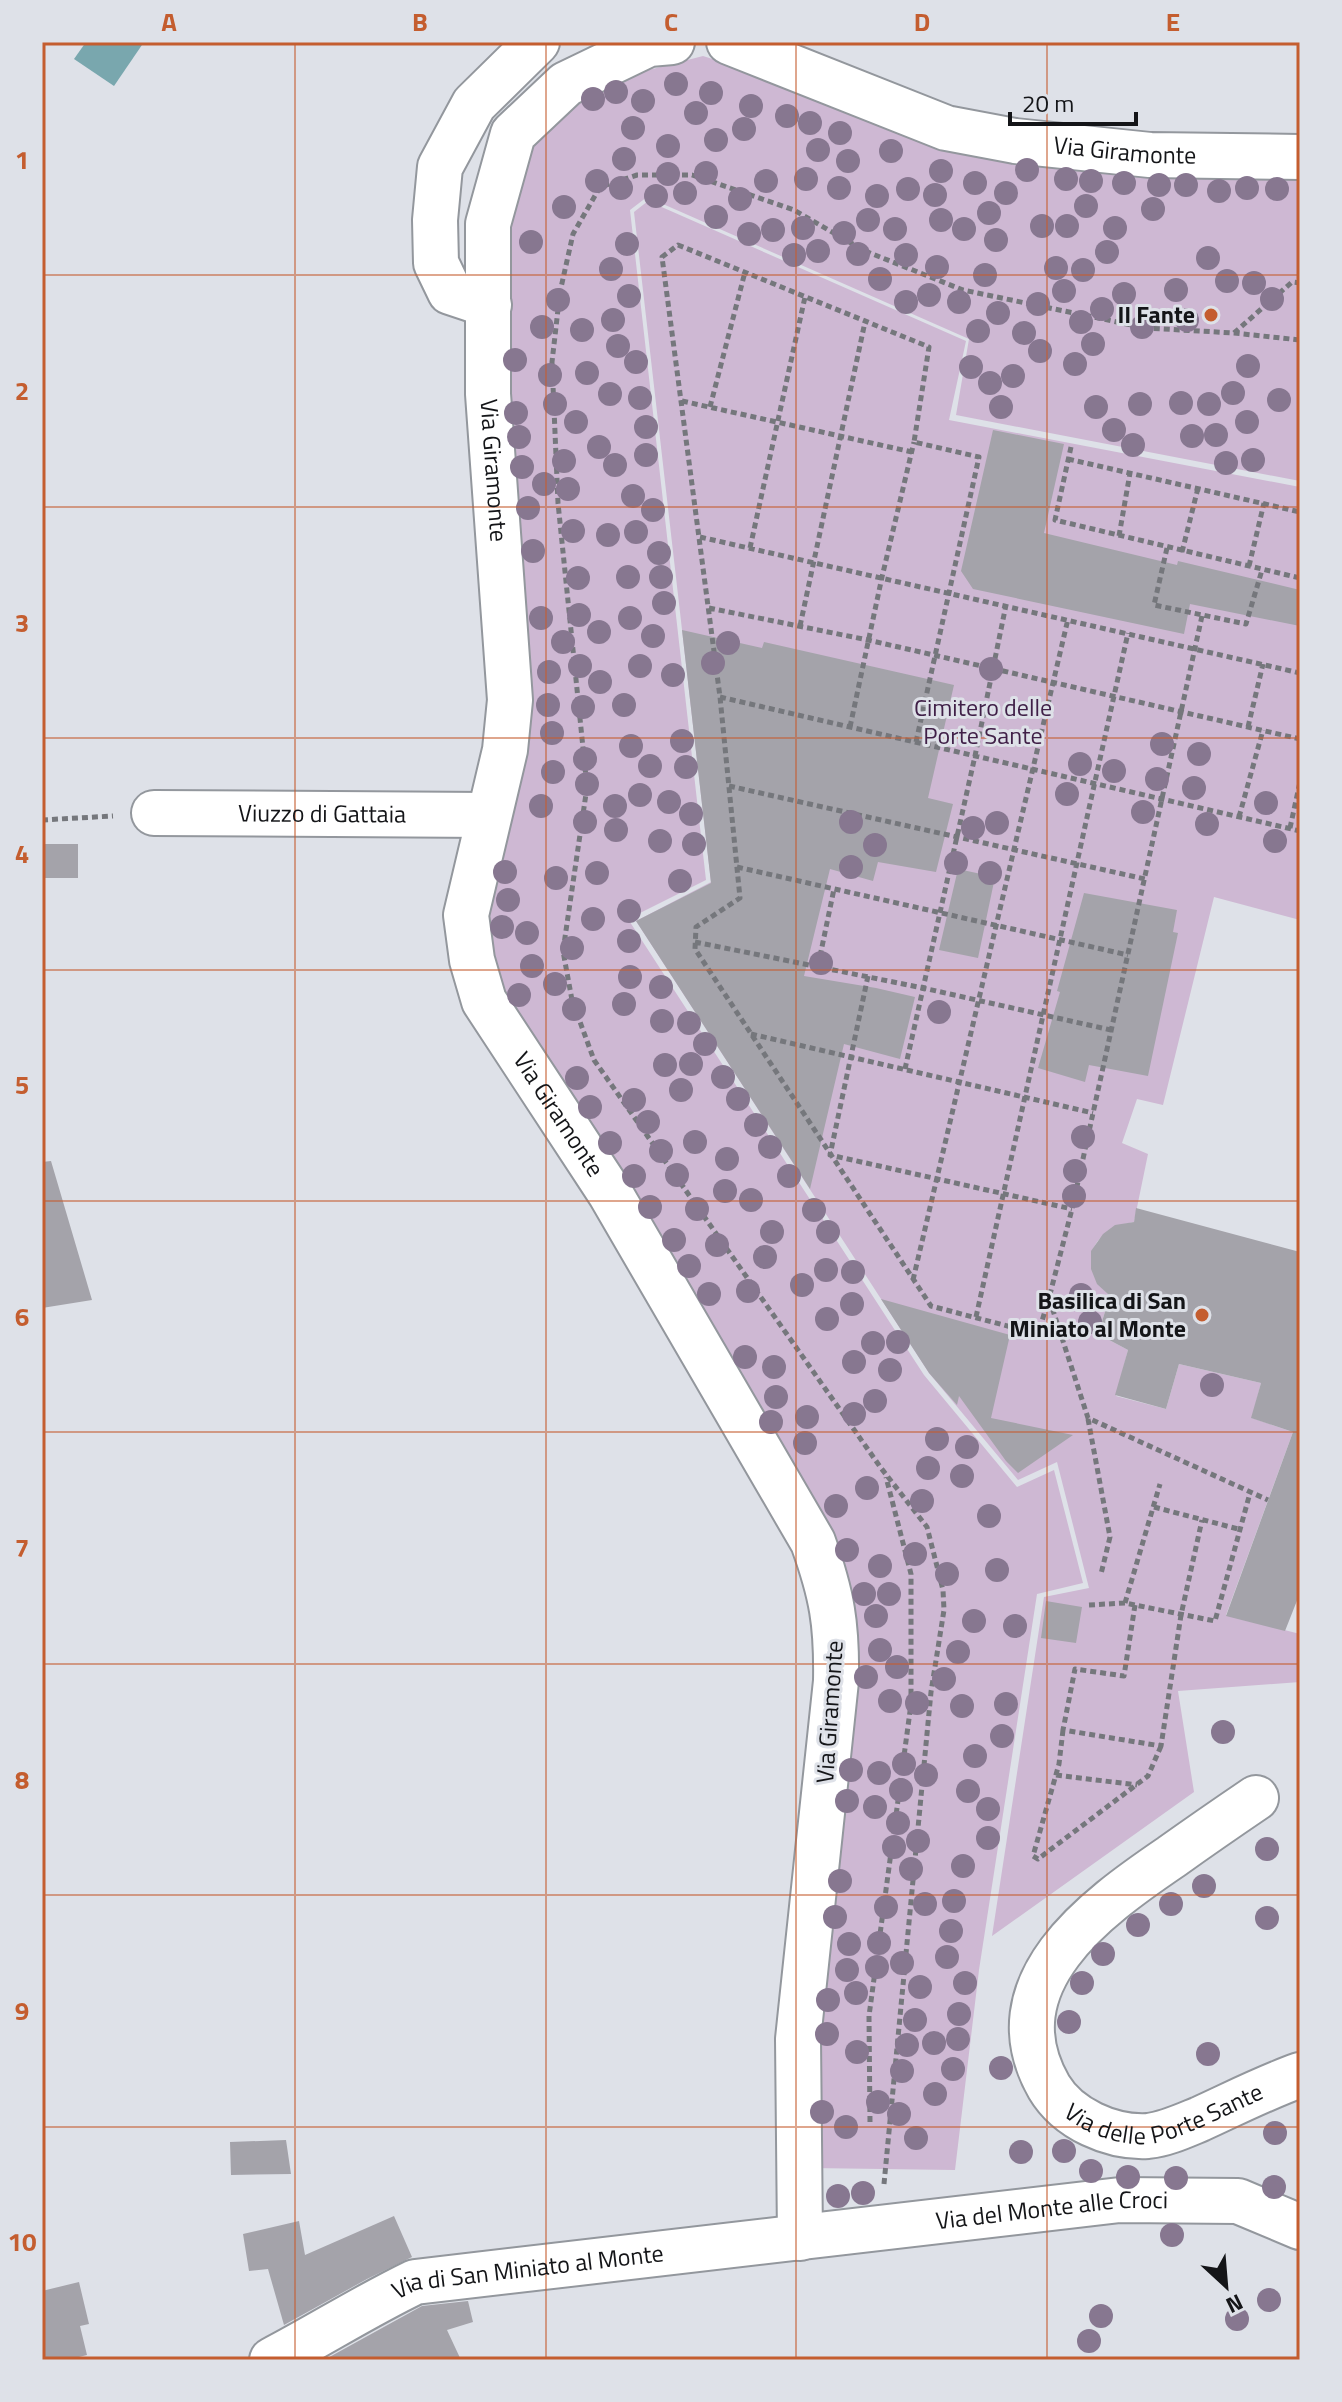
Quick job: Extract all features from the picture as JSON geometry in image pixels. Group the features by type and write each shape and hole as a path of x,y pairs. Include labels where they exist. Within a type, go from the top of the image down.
{"street":[{"path":"489,305 450,292 436,263 435,220 440,167 474,104 537,42"},
{"name":"Via Giramonte","path":"672,42 649,44 566,84 513,134 488,224 488,394 510,700 505,750 466,915 472,960 484,1001 618,1207 813,1542 830,1589 837,1637 836,1681 798,2039 800,2238"},
{"name":"Via Giramonte","path":"729,42 946,128 1015,141 1150,155 1300,157"},
{"name":"Viuzzo di Gattaia","path":"154,813 489,815"},
{"name":"Via delle Porte Sante","path":"1256,1798 1125,1888 1076,1932 1054,1959 1042,1981 1031,2025 1032,2043 1045,2079 1056,2098 1069,2111 1091,2124 1130,2136 1167,2132 1300,2075"},
{"name":"Via del Monte alle Croci","path":"800,2238 1120,2200 1238,2201 1300,2227"},
{"name":"Via di San Miniato al Monte","path":"272,2360 415,2282 800,2238"}],"path":[{"path":"884,2183 931,1692 944,1610 943,1590 927,1527 885,1473 594,1060 572,1000 563,951 587,787 558,503 552,362 560,292 573,234 600,187 637,175 692,175 794,210 865,251 963,290 1146,328 1300,340"},
{"path":"850,727 912,452 929,347 678,245 662,257 720,697 740,898 696,927 695,949 931,1306 1038,1334 1072,1209 1202,616"},
{"path":"710,407 745,272"},
{"path":"1234,333 1292,282 1300,283"},
{"path":"750,548 805,297"},
{"path":"800,626 865,322"},
{"path":"682,401 912,452"},
{"path":"914,442 979,457 916,742"},
{"path":"1071,447 1055,520 1300,578"},
{"path":"1068,459 1300,512"},
{"path":"1119,536 1130,473"},
{"path":"1182,552 1198,488"},
{"path":"1249,566 1264,503"},
{"path":"700,537 1300,673"},
{"path":"1167,548 1154,605 1246,624 1262,570"},
{"path":"905,1069 1006,605"},
{"path":"709,608 868,640 1300,739"},
{"path":"913,1281 1068,619"},
{"path":"976,1317 1128,633"},
{"path":"1248,727 1263,664"},
{"path":"720,697 1300,831"},
{"path":"1239,817 1263,730"},
{"path":"1290,828 1300,782"},
{"path":"729,786 1145,879"},
{"path":"42,820 154,813"},
{"path":"737,867 1128,955"},
{"path":"818,966 834,889"},
{"path":"695,942 868,976 1111,1030"},
{"path":"830,1155 868,976"},
{"path":"751,1034 1093,1113"},
{"path":"830,1155 1072,1209"},
{"path":"1049,1298 1088,1418 1110,1537 1101,1574"},
{"path":"1088,1418 1268,1500"},
{"path":"870,2122 869,2016 911,1704 911,1574 885,1473"},
{"path":"1125,1603 1160,1484"},
{"path":"1089,1605 1125,1603 1215,1621 1250,1493"},
{"path":"1154,1507 1242,1530"},
{"path":"1135,1605 1124,1676 1075,1669 1056,1775 1033,1856 1038,1859 1148,1776 1161,1746 1181,1615 1202,1520"},
{"path":"1063,1730 1161,1746"},
{"path":"1056,1775 1137,1785"}],"green space":[{"path":"703,56 820,93 1300,173 1300,481 956,415 969,339 647,197 630,210 706,880 628,919 924,1375 1017,1487 1054,1470 1083,1583 1037,1594 979,1970 955,2170 810,2168 853,1615 552,1091 487,957 485,875 506,497 502,196 547,118 637,73"},
{"name":"Cimitero delle Porte Sante","path":"648,201 966,341 949,420 1300,487 1300,920 1214,897 1163,1105 1137,1099 1122,1143 1148,1154 1134,1222 1119,1226 1098,1241 1091,1261 1099,1284 1110,1296 1098,1334 1128,1350 1116,1396 1166,1409 1179,1364 1261,1383 1252,1418 1293,1432 1226,1615 1300,1634 1300,1682 1178,1691 1194,1792 992,1936 1044,1597 1089,1588 1057,1462 1018,1480 929,1373 636,921 711,882 634,212"}],"water":[{"path":"86,42 144,42 114,86 74,59"}],"building":[{"path":"993,430 1064,444 1044,533 1300,590 1300,626 1190,604 1184,634 973,589 961,571"},
{"path":"682,630 762,648 764,642 954,685 928,798 953,804 936,872 878,862 873,881 830,869 804,976 915,997 900,1059 844,1044 810,1189 636,921 711,883"},
{"path":"42,844 78,844 78,878 42,878"},
{"path":"958,869 995,877 978,958 939,950"},
{"path":"1084,893 1177,910 1173,932 1178,933 1148,1076 1089,1065 1085,1082 1038,1068"},
{"path":"51,1161 92,1300 42,1308 42,1162"},
{"name":"Basilica di San Miniato al Monte","path":"1136,1208 1300,1252 1300,1593 1285,1631 1226,1616 1293,1432 1251,1418 1261,1383 1179,1364 1166,1409 1115,1395 1128,1350 1098,1334 1110,1296 1097,1284 1091,1269 1091,1251 1103,1234 1115,1225 1134,1222"},
{"path":"881,1299 1010,1335 991,1418 1073,1435 1018,1473 959,1396 957,1405 929,1373"},
{"path":"1046,1601 1082,1607 1076,1643 1041,1638"},
{"path":"286,2140 291,2174 231,2175 230,2142"},
{"path":"394,2216 412,2257 284,2325 268,2269 249,2271 243,2234 299,2221 305,2255"},
{"path":"79,2282 89,2324 80,2326 87,2355 67,2360 42,2360 42,2291"},
{"path":"468,2301 473,2322 447,2330 461,2360 324,2360 422,2306"}],"place":[{"name":"Il Fante","path":"1211,315"},
{"name":"Basilica di San Miniato al Monte","path":"1202,1315"}]}
